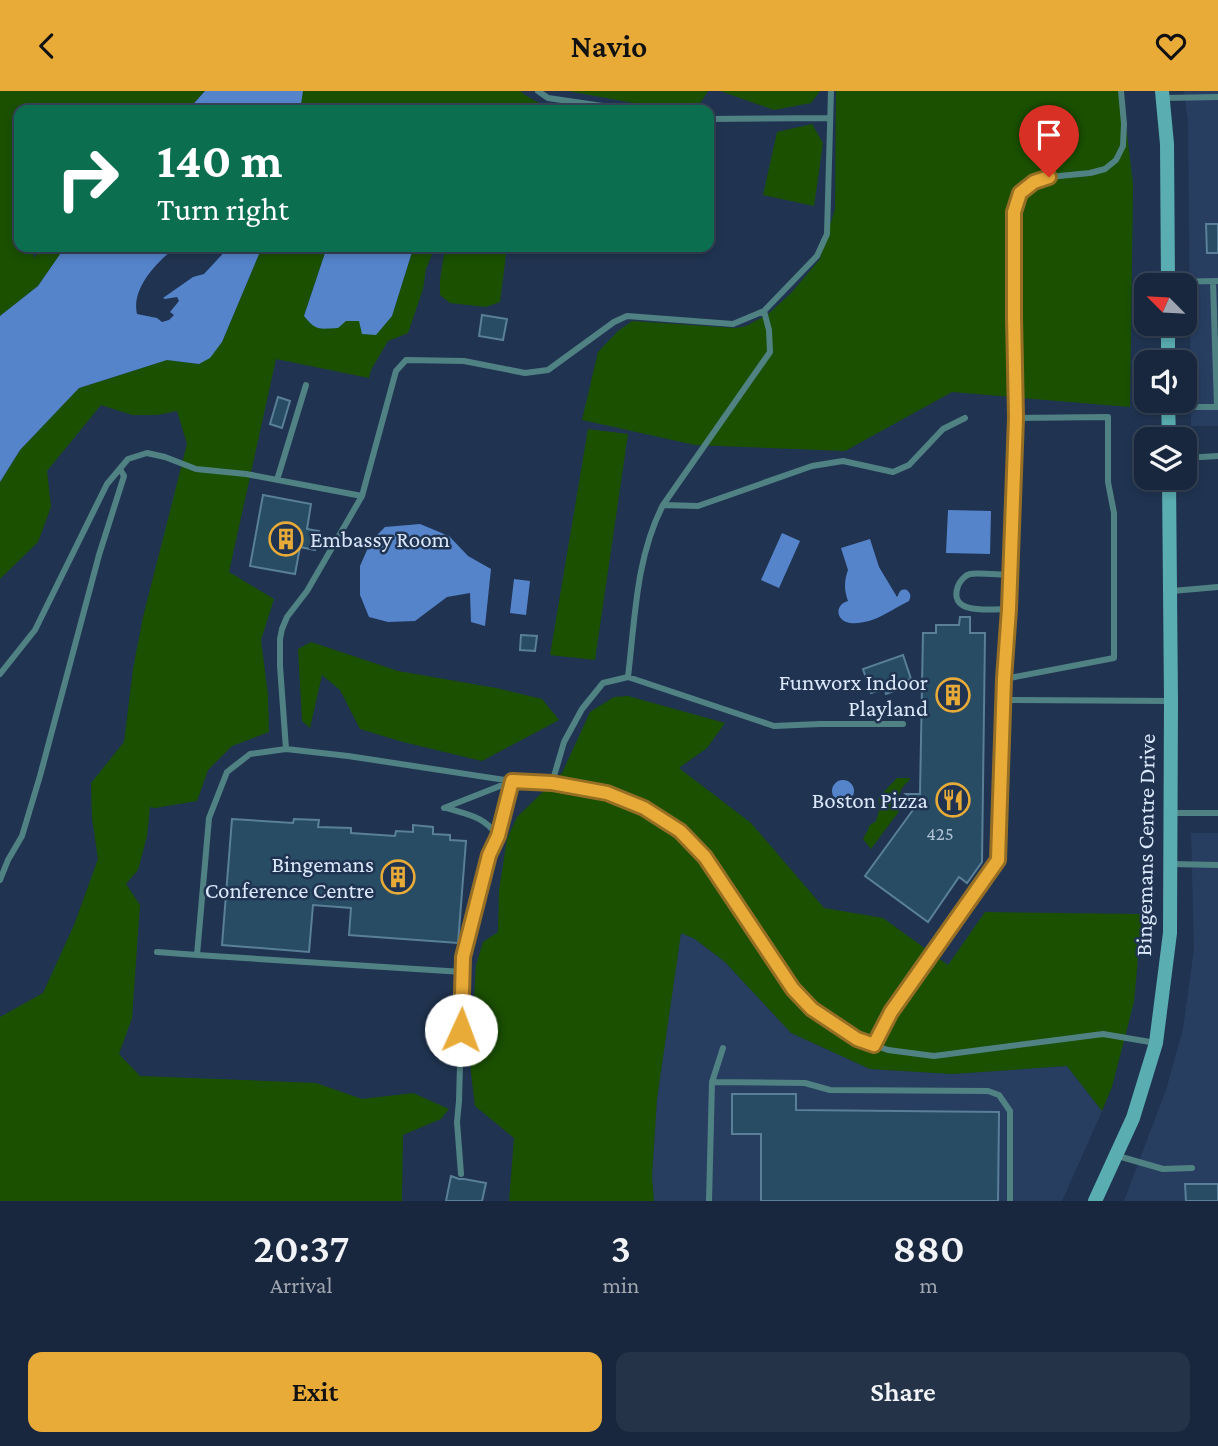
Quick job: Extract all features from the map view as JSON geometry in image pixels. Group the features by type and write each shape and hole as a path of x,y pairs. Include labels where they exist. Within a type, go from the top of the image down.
{"main road":[{"path":"1162,94 1167,145 1168,273"},
{"name":"Bingemans Centre Drive","path":"1095,1201 1133,1118 1156,1043 1170,933 1169,490"}],"lane":[{"path":"538,91 548,98 596,105"},
{"path":"286,749 280,666 282,629 362,496 396,371 406,360 464,361 525,373 548,370 614,322 627,316 733,324 764,311 817,256 827,234 831,91"},
{"path":"874,1045 891,1012 998,860 1016,418 1014,212 1020,193 1034,182 1049,177 1105,169 1116,159 1122,146 1124,124 1121,91"},
{"path":"1162,94 1218,97"},
{"path":"714,119 830,118"},
{"path":"1197,282 1215,281 1217,407 1197,406"},
{"path":"628,677 641,568 653,524 663,505 770,352 769,330 764,311"},
{"path":"277,480 306,386"},
{"path":"1004,679 1114,658 1114,513 1108,482 1108,417 1016,418"},
{"path":"663,505 698,506 812,466 843,461 893,472 909,465 943,429 965,418"},
{"path":"0,674 35,630 107,484 128,459 147,453 196,469 246,474 362,496"},
{"path":"1197,457 1218,456"},
{"path":"0,880 22,836 99,555 124,476 120,469"},
{"path":"1009,609 968,609 958,600 957,592 964,578 970,574 1010,575"},
{"path":"1170,591 1218,587"},
{"path":"552,783 564,742 582,709 603,683 628,677 774,726 902,725"},
{"path":"1003,700 1171,701"},
{"path":"197,955 209,818 227,772 250,754 286,749 512,781 552,783 607,793 644,808 680,831 705,857 793,989 812,1009 857,1039 888,1050 934,1056 1103,1034 1156,1043"},
{"path":"498,836 490,825 477,817 444,808 512,781"},
{"path":"461,1174 457,1122 463,957 489,855 498,836 512,781"},
{"path":"1170,813 1218,813"},
{"path":"1170,864 1218,865"},
{"path":"157,952 463,972"},
{"path":"709,1201 712,1082 723,1048"},
{"path":"712,1082 806,1083 830,1090 988,1091 999,1095 1010,1111 1010,1201"},
{"path":"1116,1155 1163,1169 1192,1168"}],"shaded area":[{"path":"1184,91 1218,91 1218,426 1191,426 1191,413 1197,413 1197,350 1190,350 1190,336 1197,336 1197,273 1189,273 1188,121"},
{"path":"1191,833 1218,833 1218,1201 1124,1201 1166,1090 1183,1029 1194,949"},
{"path":"681,933 695,939 725,962 791,1033 870,1069 952,1074 1067,1066 1102,1111 1062,1201 654,1201 652,1176 657,1099"}],"green space":[{"path":"0,91 205,91 192,105 14,105 14,252 33,252 34,258 39,252 62,252 38,286 0,316"},
{"path":"303,91 520,91 544,105 301,105"},
{"path":"568,91 708,91 699,105 645,105"},
{"path":"720,91 820,91 811,103 774,110"},
{"path":"836,91 1122,91 1133,184 1130,407 952,392 845,451 695,445 582,420 598,352 632,321 735,328 746,326 767,315 791,293 820,259 835,209"},
{"path":"812,124 823,143 814,206 763,195 777,132"},
{"path":"260,252 325,252 304,316 360,321 392,316 412,252 433,252 408,333 388,341 369,378 276,359 229,572 274,599 261,640 268,695 269,732 232,746 208,770 197,801 150,807 147,836 138,870 126,884 140,905 132,1018 119,1054 140,1076 316,1083 362,1099 413,1093 449,1109 441,1119 403,1135 402,1201 0,1201 0,1017 43,993 74,925 98,859 92,818 91,783 124,742 143,617 187,444 177,411 157,415 132,415 101,405 47,471 51,507 38,542 0,579 0,482 20,450 79,388 167,360 199,364 222,342"},
{"path":"444,252 506,252 500,302 486,307 450,303 440,295"},
{"path":"588,429 628,434 595,660 550,655"},
{"path":"311,642 398,671 542,699 559,720 482,761 360,729 340,690 322,675 310,728 302,721 298,649"},
{"path":"628,696 725,723 707,748 679,768 751,823 824,908 883,918 948,965 985,912 1142,914 1134,1002 1112,1087 1102,1111 1067,1066 952,1074 870,1069 791,1033 725,962 695,939 681,933 657,1099 652,1176 654,1201 509,1201 514,1138 475,1106 470,1064 476,965 483,942 498,932 499,890 507,839 517,817 562,773 590,712 614,697"},
{"path":"897,778 910,778 900,794 900,810 871,849 863,839 869,826 876,821 880,808 879,797"}],"water":[{"path":"205,91 303,91 301,105 192,105"},
{"path":"62,252 170,252 147,276 136,304 137,314 157,318 162,322 174,315 170,312 179,301 177,297 163,298 193,277 204,274 224,252 260,252 222,342 210,358 199,364 167,360 79,388 20,450 0,482 0,316 38,286"},
{"path":"325,252 412,252 392,316 376,335 362,334 359,321 346,321 338,328 322,329 315,327 304,316"},
{"path":"948,510 991,511 990,554 946,553"},
{"path":"420,524 449,536 468,556 491,569 485,626 471,622 470,593 447,597 415,621 388,622 369,617 360,595 360,566 371,541 385,527"},
{"path":"782,533 800,541 779,588 761,580"},
{"path":"870,539 879,567 897,597 900,591 907,590 910,598 909,601 866,622 845,622 838,612 841,605 848,601 845,586 848,570 841,548"},
{"path":"514,579 530,581 526,615 510,613"},
{"path":"843,780 851,783 854,791 851,799 843,802 835,799 832,791 835,783"}],"building":[{"path":"1206,224 1218,224 1218,253 1207,253"},
{"path":"482,315 507,319 503,340 479,336"},
{"path":"278,397 290,401 282,428 270,424"},
{"name":"Embassy Room","path":"263,495 311,504 307,529 319,531 315,550 300,547 295,574 250,566"},
{"path":"960,617 970,617 970,633 985,633 982,862 967,883 959,877 928,922 865,876 918,803 906,794 920,794 923,633 936,633 936,625 959,625"},
{"path":"521,635 537,636 535,651 520,650"},
{"path":"903,655 911,679 898,684 900,689 886,694 884,689 871,693 863,669"},
{"name":"Bingemans Conference Centre","path":"232,819 293,823 294,819 319,820 318,827 351,828 351,833 395,836 396,831 413,832 413,825 433,827 433,834 450,835 450,840 466,841 458,943 349,935 351,908 313,905 309,952 222,945"},
{"path":"732,1094 796,1094 796,1110 999,1112 998,1201 761,1201 761,1134 732,1134"},
{"path":"451,1176 486,1183 482,1201 446,1201"},
{"path":"1185,1184 1218,1184 1218,1201 1186,1201"}],"place":[{"name":"Embassy Room","path":"286,539"},
{"name":"Funworx Indoor Playland","path":"953,695"},
{"name":"Boston Pizza","path":"953,800"},
{"name":"Bingemans Conference Centre","path":"398,877"}],"route":[{"path":"461,1030 463,957 489,855 498,836 512,781 552,783 607,793 644,808 680,831 705,857 793,989 812,1009 857,1039 874,1045 891,1012 998,860 1016,418 1014,212 1020,193 1034,182 1049,177"}]}
